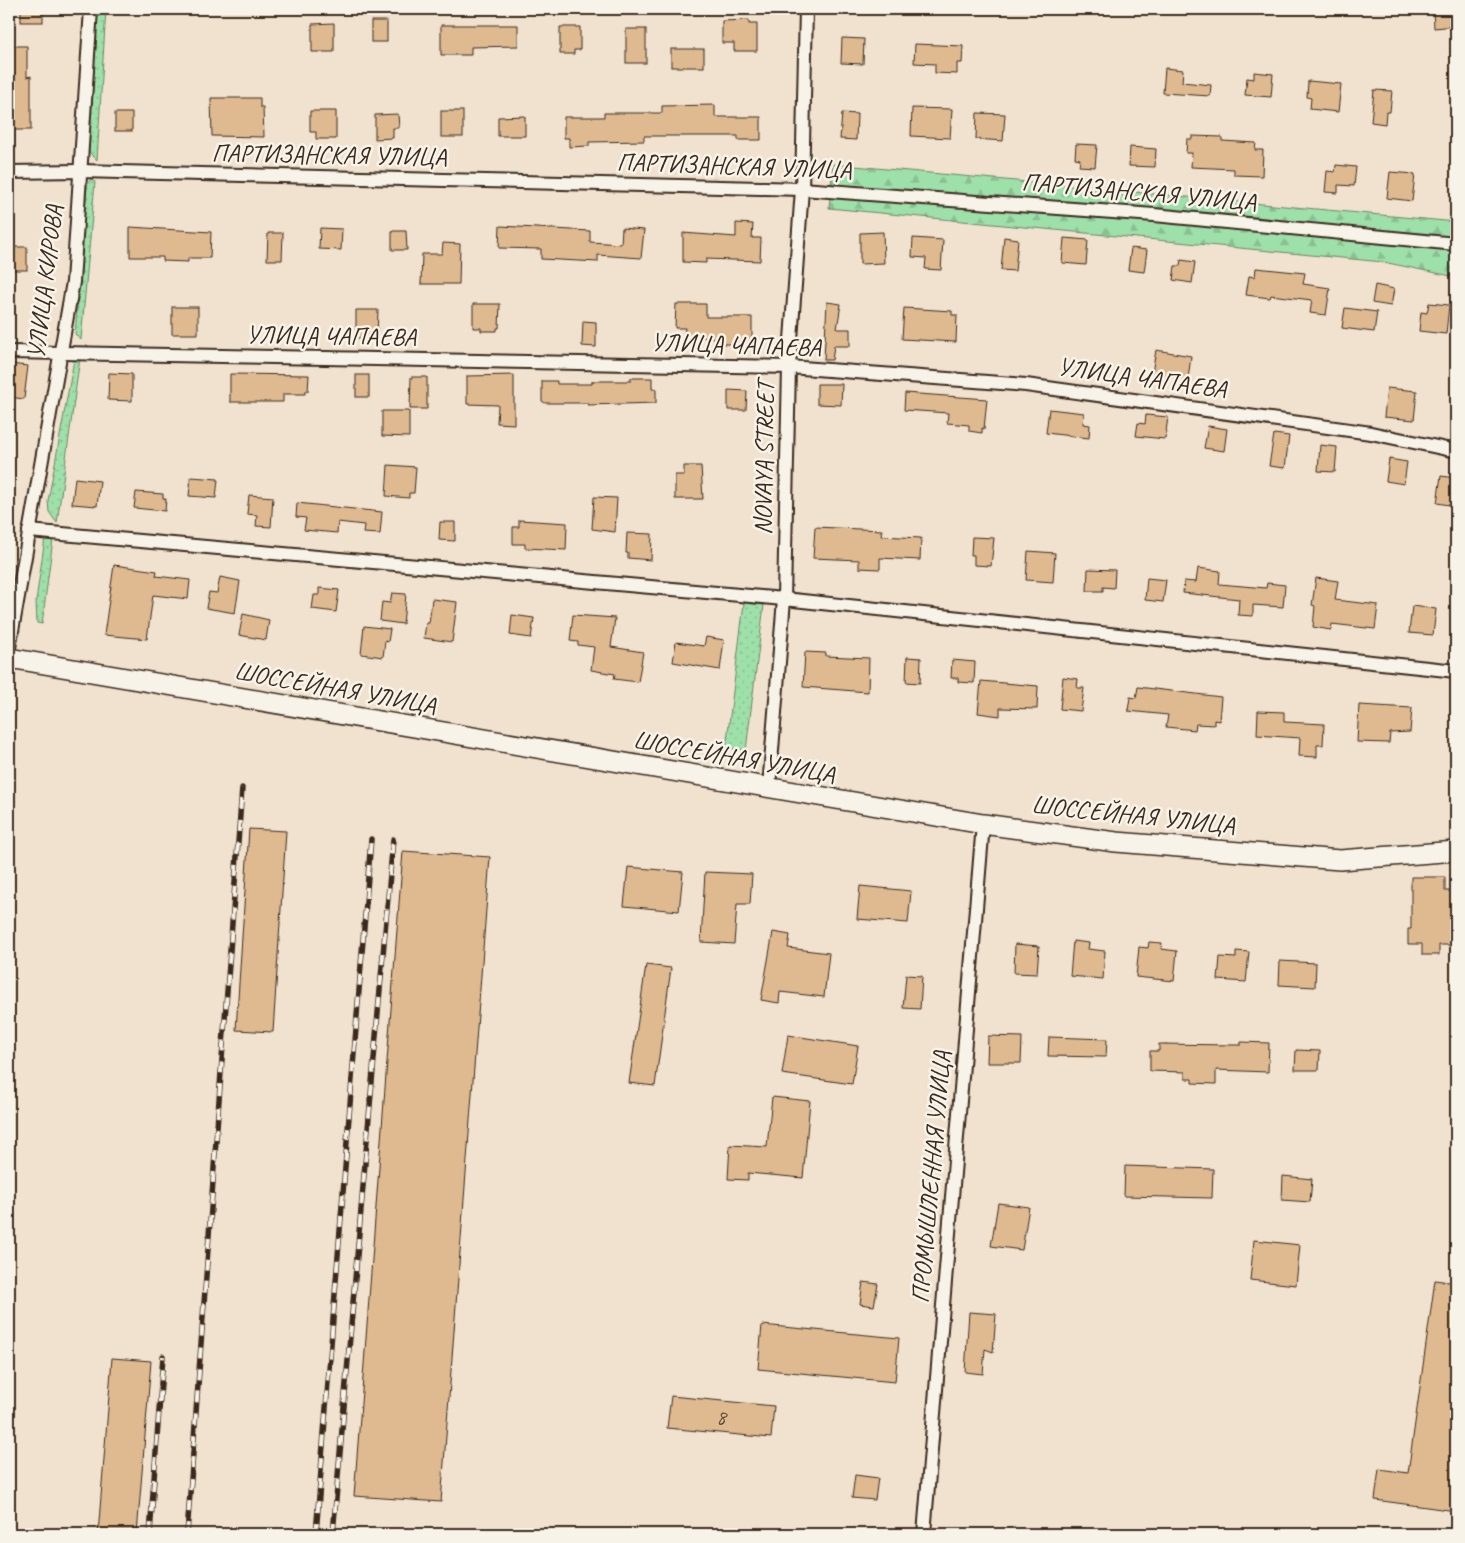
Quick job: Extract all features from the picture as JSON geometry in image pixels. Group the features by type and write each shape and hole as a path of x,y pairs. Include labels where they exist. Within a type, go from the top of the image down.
{"main road":[{"name":"ШОССЕЙНАЯ УЛИЦА","path":"9,658 983,824 1116,842 1340,860 1456,851"}],"street":[{"name":"УЛИЦА КИРОВА","path":"9,648 73,282 91,9"},
{"name":"NOVAYA STREET","path":"768,788 784,599 789,367 802,189 806,9"},
{"name":"ПАРТИЗАНСКАЯ УЛИЦА","path":"9,172 80,171 802,189 1154,215 1456,244"},
{"name":"УЛИЦА ЧАПАЕВА","path":"9,352 789,367 1026,385 1371,433 1456,451"},
{"path":"29,531 784,599 1456,671"},
{"name":"ПРОМЫШЛЕННАЯ УЛИЦА","path":"924,1534 983,824"}],"green space":[{"path":"98,9 106,9 97,160 89,152"},
{"path":"833,164 1456,222 1456,277 1383,262 829,208"},
{"path":"91,179 95,182 81,340 75,334 87,186"},
{"path":"77,357 80,358 57,523 49,512 48,501 74,360"},
{"path":"45,538 53,539 42,624 37,623 36,601"},
{"path":"744,603 764,605 746,750 726,748"}],"building":[{"path":"21,9 43,9 43,22 21,22"},
{"path":"1433,9 1456,9 1456,26 1434,28"},
{"path":"749,20 749,24 757,24 757,51 734,51 734,43 722,43 722,21"},
{"path":"371,21 387,21 387,42 371,42"},
{"path":"334,23 334,52 312,52 312,24"},
{"path":"441,25 518,25 518,46 471,47 471,55 441,55"},
{"path":"560,27 580,27 580,50 574,50 574,54 560,54"},
{"path":"626,29 646,29 646,63 626,63"},
{"path":"842,38 864,39 863,64 841,63"},
{"path":"915,44 963,46 962,63 957,63 957,74 935,73 935,64 914,63"},
{"path":"9,46 27,46 27,77 31,76 31,130 13,130 13,116 10,116"},
{"path":"671,49 704,49 704,67 671,67"},
{"path":"1165,68 1183,70 1182,82 1211,85 1210,96 1163,93"},
{"path":"1254,72 1273,74 1271,97 1245,95 1247,78 1254,79"},
{"path":"1308,81 1341,84 1338,112 1310,109 1311,98 1307,97"},
{"path":"1374,90 1392,91 1390,112 1386,112 1385,124 1371,122"},
{"path":"211,98 260,98 260,107 263,107 264,137 212,136"},
{"path":"715,105 715,117 761,117 761,140 738,140 738,136 644,136 644,141 589,142 589,146 569,147 569,138 564,138 564,117 604,117 604,113 662,113 662,106"},
{"path":"912,108 952,109 950,138 911,136"},
{"path":"310,111 336,111 336,139 316,139 316,132 310,132"},
{"path":"441,111 463,111 463,137 441,137"},
{"path":"115,113 132,113 132,131 115,131"},
{"path":"842,113 857,114 856,140 840,139"},
{"path":"977,113 1005,114 1003,141 976,139"},
{"path":"398,114 399,128 393,128 393,138 375,139 375,115"},
{"path":"525,116 525,136 498,136 498,117"},
{"path":"1192,136 1222,137 1222,141 1256,143 1255,150 1263,150 1262,176 1234,175 1234,169 1191,167 1192,153 1186,153 1187,139 1192,139"},
{"path":"1076,144 1097,145 1095,167 1079,166 1080,159 1075,158"},
{"path":"1130,147 1156,149 1155,167 1129,166"},
{"path":"1336,165 1356,167 1354,186 1338,185 1338,193 1325,192 1327,171 1335,172"},
{"path":"1390,172 1415,174 1412,201 1387,198"},
{"path":"736,223 753,224 752,238 761,238 760,261 706,259 706,263 683,262 683,233 736,237"},
{"path":"500,226 590,231 590,242 621,244 622,228 644,230 641,258 598,255 598,262 541,259 541,249 499,248"},
{"path":"130,227 211,232 210,258 188,258 188,262 163,261 163,257 130,257"},
{"path":"320,228 342,229 341,250 319,249"},
{"path":"392,231 406,231 407,250 392,250"},
{"path":"883,232 884,263 860,264 860,233"},
{"path":"268,233 283,233 282,260 267,260"},
{"path":"1004,237 1018,239 1015,271 1001,270"},
{"path":"913,238 943,240 941,270 925,269 926,258 912,257"},
{"path":"1064,238 1088,240 1086,265 1062,263"},
{"path":"443,243 460,244 459,284 421,284 422,254 442,254"},
{"path":"9,247 27,247 27,270 9,270"},
{"path":"1131,248 1147,250 1144,272 1128,270"},
{"path":"1181,260 1195,262 1192,283 1173,280 1175,266 1180,266"},
{"path":"1256,268 1305,273 1303,284 1330,288 1326,315 1310,313 1312,300 1271,295 1270,298 1246,295 1249,276 1255,277"},
{"path":"1375,285 1394,289 1391,306 1372,303"},
{"path":"827,302 841,304 837,329 850,329 850,346 834,346 832,360 824,360"},
{"path":"1429,303 1449,305 1446,334 1419,331 1421,312 1427,313"},
{"path":"473,304 500,304 499,328 497,328 497,331 481,331 481,328 473,328"},
{"path":"676,304 706,304 706,317 752,317 752,344 719,344 719,338 684,337 685,328 675,328"},
{"path":"172,307 198,307 198,334 172,334"},
{"path":"904,308 952,311 952,315 957,315 956,342 902,339"},
{"path":"1345,308 1377,312 1374,332 1342,328"},
{"path":"356,310 378,310 377,338 356,338"},
{"path":"583,321 596,322 596,347 582,346"},
{"path":"1156,350 1191,356 1188,379 1152,373"},
{"path":"9,364 28,366 24,399 9,397"},
{"path":"109,373 132,374 132,401 108,400"},
{"path":"230,374 309,375 308,391 305,391 305,394 283,394 283,402 230,402"},
{"path":"356,375 369,375 369,397 356,397"},
{"path":"514,375 514,424 497,423 498,405 467,404 467,376"},
{"path":"411,377 427,377 427,409 410,409"},
{"path":"631,378 652,378 652,389 656,389 656,403 588,405 588,403 545,403 542,401 542,381 557,381 557,384 592,384 592,381 631,381"},
{"path":"817,384 842,384 841,405 817,404"},
{"path":"1387,388 1417,391 1414,420 1384,417"},
{"path":"728,390 747,391 746,410 728,410"},
{"path":"905,393 987,399 984,429 982,428 982,433 969,431 969,425 947,423 948,413 904,410"},
{"path":"1049,409 1084,413 1083,424 1090,425 1089,438 1046,433"},
{"path":"382,411 409,411 409,437 382,436"},
{"path":"1146,415 1168,417 1165,439 1136,436 1138,423 1145,424"},
{"path":"1208,426 1227,429 1224,451 1204,448"},
{"path":"1274,434 1289,436 1285,468 1269,466"},
{"path":"1320,445 1337,447 1335,472 1318,471"},
{"path":"1389,459 1407,462 1404,484 1386,481"},
{"path":"388,465 416,467 414,493 409,493 409,498 386,496"},
{"path":"684,466 701,466 703,499 675,499 675,475 684,475"},
{"path":"1441,476 1456,478 1456,506 1437,503"},
{"path":"191,477 218,479 216,498 189,496"},
{"path":"75,478 100,481 97,506 72,504"},
{"path":"136,492 163,494 163,498 166,499 165,511 134,508"},
{"path":"249,495 273,497 271,527 256,526 257,515 247,514"},
{"path":"594,497 617,498 615,532 592,529"},
{"path":"297,503 382,512 380,534 363,533 364,525 338,522 337,533 304,530 306,518 296,517"},
{"path":"519,520 567,523 566,550 525,548 525,544 513,544 513,527 519,527"},
{"path":"440,522 455,522 455,541 439,540"},
{"path":"815,527 882,530 881,536 921,538 920,560 880,558 880,569 859,568 859,560 813,558"},
{"path":"627,533 652,534 651,560 628,558 628,553 626,553"},
{"path":"972,537 994,538 991,566 974,565 974,555 971,555"},
{"path":"1028,551 1055,553 1053,582 1026,580"},
{"path":"114,565 157,571 156,576 190,580 188,599 153,595 147,639 104,635"},
{"path":"1198,568 1220,571 1219,584 1266,588 1267,583 1285,585 1283,607 1253,605 1253,616 1238,615 1239,599 1183,593 1184,581 1196,582"},
{"path":"1088,569 1115,570 1114,588 1103,587 1103,591 1087,591"},
{"path":"220,577 240,581 235,613 206,608 209,592 217,593"},
{"path":"1147,578 1166,580 1163,602 1145,600"},
{"path":"1316,578 1338,581 1335,600 1378,605 1375,629 1332,624 1331,630 1313,627 1315,606 1312,605"},
{"path":"319,588 339,590 336,612 312,609 314,595 319,595"},
{"path":"392,593 406,594 403,624 380,621 382,602 390,603"},
{"path":"432,599 457,602 452,642 424,638 426,623 429,623"},
{"path":"1412,606 1436,609 1433,635 1409,633"},
{"path":"243,614 269,620 266,640 239,635"},
{"path":"512,615 534,618 531,638 510,635"},
{"path":"573,615 615,618 611,647 643,652 638,682 614,679 615,674 591,670 594,647 578,645 578,642 570,641"},
{"path":"364,626 390,629 388,642 385,641 383,657 361,654"},
{"path":"706,637 724,640 720,670 673,662 676,642 704,646"},
{"path":"805,652 826,653 826,656 869,658 868,692 803,687"},
{"path":"907,657 921,658 920,683 906,682"},
{"path":"952,660 975,662 974,683 958,682 958,678 951,678"},
{"path":"1063,677 1078,679 1077,688 1084,688 1081,711 1060,709"},
{"path":"981,681 1038,686 1037,709 1000,708 1000,716 978,713"},
{"path":"1138,687 1221,697 1219,721 1214,720 1214,725 1196,724 1195,730 1166,727 1168,715 1128,711 1130,697 1136,698"},
{"path":"1359,705 1412,708 1410,732 1390,733 1389,743 1357,742"},
{"path":"1258,711 1284,712 1284,722 1324,724 1323,745 1317,745 1317,757 1299,756 1300,738 1257,735"},
{"path":"249,829 286,831 273,1032 236,1030"},
{"path":"403,851 490,857 441,1502 354,1496"},
{"path":"628,867 683,872 679,911 624,906"},
{"path":"705,872 752,874 750,904 737,904 734,944 701,942"},
{"path":"1411,877 1445,877 1445,891 1456,891 1456,945 1439,945 1439,955 1422,955 1422,944 1408,944 1408,929 1411,929"},
{"path":"860,886 911,891 908,923 857,919"},
{"path":"773,932 790,935 788,948 829,953 824,997 780,992 779,1003 761,1000"},
{"path":"1073,941 1089,943 1088,949 1105,951 1103,979 1070,976"},
{"path":"1149,942 1162,943 1161,949 1177,951 1174,981 1136,977 1139,947 1148,948"},
{"path":"1015,944 1039,946 1037,974 1014,973"},
{"path":"1236,951 1249,952 1246,982 1218,980 1220,957 1236,958"},
{"path":"1280,961 1316,963 1315,987 1279,985"},
{"path":"646,965 671,968 655,1086 629,1083"},
{"path":"906,975 922,976 920,1009 903,1008"},
{"path":"788,1035 858,1046 852,1084 782,1074"},
{"path":"988,1036 1022,1037 1021,1063 987,1063"},
{"path":"1049,1037 1107,1039 1106,1057 1048,1056"},
{"path":"1241,1042 1269,1043 1268,1072 1216,1070 1216,1084 1192,1083 1192,1079 1185,1079 1185,1072 1150,1071 1150,1051 1159,1051 1159,1044 1241,1045"},
{"path":"1296,1050 1320,1051 1319,1070 1295,1070"},
{"path":"772,1097 810,1101 803,1178 748,1173 748,1180 728,1179 730,1145 767,1147"},
{"path":"1125,1166 1213,1169 1212,1198 1124,1196"},
{"path":"1283,1176 1312,1179 1310,1202 1282,1200"},
{"path":"998,1203 1029,1207 1022,1250 991,1246"},
{"path":"1254,1240 1300,1245 1296,1285 1250,1280"},
{"path":"1435,1280 1456,1283 1456,1511 1375,1500 1379,1469 1408,1473"},
{"path":"863,1282 878,1284 874,1306 860,1304"},
{"path":"969,1312 996,1314 993,1352 985,1349 983,1374 965,1372"},
{"path":"762,1325 899,1338 895,1382 758,1369"},
{"path":"112,1358 151,1361 137,1534 98,1534"},
{"path":"671,1396 774,1406 771,1438 667,1428"},
{"path":"855,1475 878,1478 875,1500 852,1498"}],"railway":[{"path":"187,1534 242,788"},
{"path":"316,1534 371,839"},
{"path":"333,1534 393,839"},
{"path":"150,1534 163,1356"}]}
